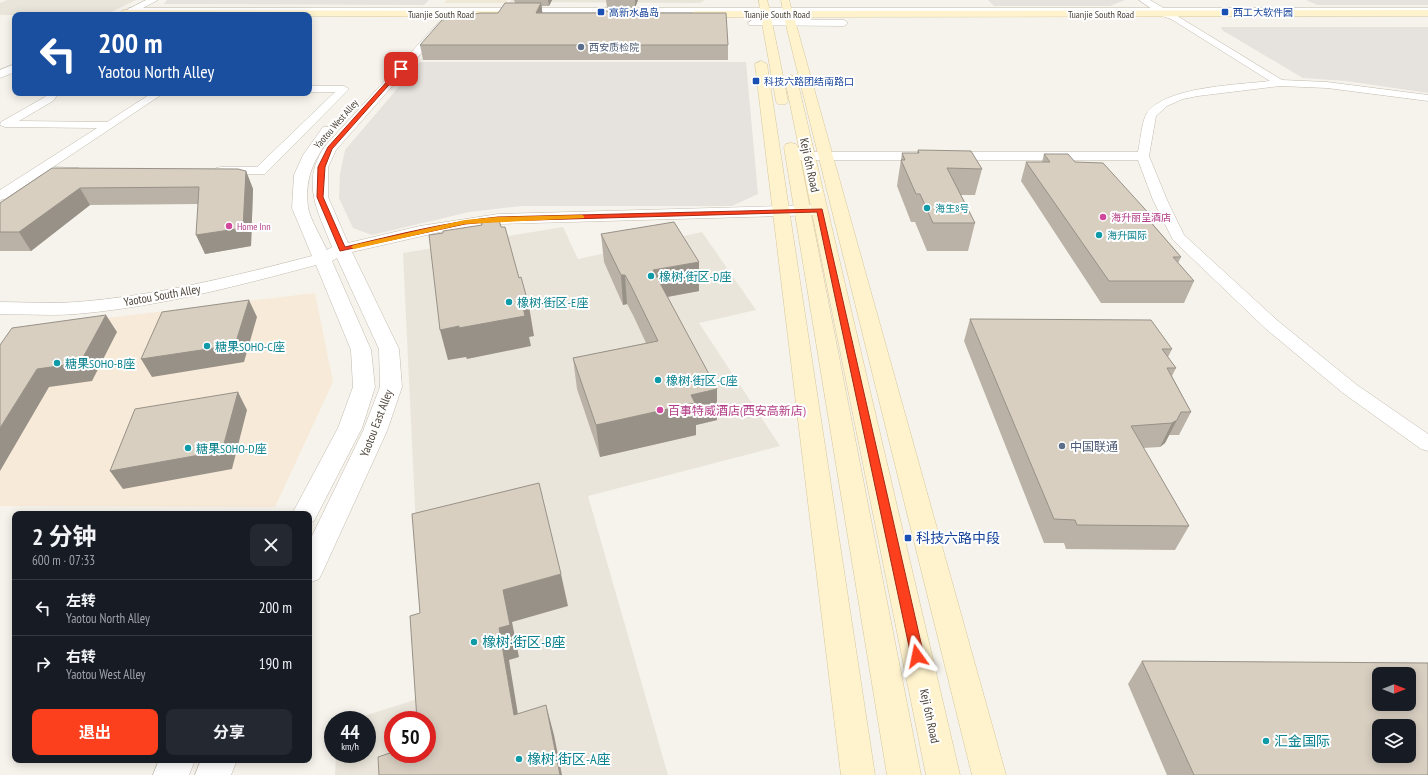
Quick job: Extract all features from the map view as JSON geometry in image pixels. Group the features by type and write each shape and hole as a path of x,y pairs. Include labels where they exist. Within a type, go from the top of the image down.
{"main road":[{"name":"Tuanjie South Road","path":"312,17 771,13 1428,15"},
{"name":"Keji 6th Road","path":"771,13 809,156 801,211 904,775"},
{"path":"771,13 801,211 858,775"},
{"name":"Tuanjie South Road","path":"312,15 441,17"},
{"path":"809,156 989,775"},
{"name":"Keji 6th Road","path":"801,211 943,775"}],"street":[{"path":"129,12 153,0"},
{"path":"1144,0 1280,83"},
{"name":"Tuanjie South Road","path":"1170,15 1428,10"},
{"name":"Tuanjie South Road","path":"312,13 1170,15 1428,19"},
{"name":"Tuanjie South Road","path":"689,22 771,13"},
{"name":"Tuanjie South Road","path":"312,20 441,17 514,21"},
{"name":"Yaotou West Alley","path":"360,96 441,17"},
{"name":"Yaotou West Alley","path":"342,250 320,197 322,167 324,161 330,149 441,17"},
{"path":"1428,98 1327,85 1280,83 1198,93 1180,97 1164,104 1152,115 1143,156 1160,200 1178,237 1272,325 1350,389 1428,444"},
{"path":"212,171 260,171 344,89 312,89"},
{"path":"51,96 5,124 108,125"},
{"path":"0,196 154,96"},
{"name":"Yaotou West Alley","path":"321,259 300,208 301,175 310,155 324,135 339,118"},
{"path":"809,156 1143,156"},
{"path":"37,171 85,171"},
{"name":"Yaotou South Alley","path":"0,308 84,307 133,301 193,290 321,259 342,250 428,229 465,222 498,219 801,211"},
{"name":"Yaotou East Alley","path":"312,565 375,431 391,387 389,349 342,250"},
{"name":"Yaotou East Alley","path":"307,511 350,428 364,387 361,350 321,259"},
{"path":"170,775 176,763"},
{"path":"212,775 218,763"}],"shaded area":[{"path":"7,0 136,0 111,12 12,12 12,15 0,15 0,3"},
{"path":"167,0 429,0 424,5 164,4"},
{"path":"447,0 508,0 506,3 444,3"},
{"path":"511,0 705,0 700,3 510,2"},
{"path":"988,0 1125,0 1110,6 994,6"},
{"path":"1306,0 1428,0 1428,5 1317,5"},
{"path":"1221,27 1428,27 1428,93 1346,81 1303,78 1222,30"},
{"path":"420,62 746,62 758,194 732,206 522,206 469,212 372,235 353,228 339,198 340,174 345,150"},
{"path":"563,227 578,259 702,232 756,310 699,323 780,446 588,496 668,775 335,775 336,763 376,763 376,712 424,697 403,253"},
{"path":"315,293 333,382 275,507 0,506 0,361 41,326"}],"building":[{"path":"505,3 541,3 536,13 597,13 598,11 628,11 628,13 726,13 728,45 420,45 442,20 480,13 498,13"},
{"path":"918,150 971,151 982,169 947,168 975,223 933,223 920,194 916,194 901,160 905,160 902,153 919,153"},
{"name":"海升国际","path":"1044,154 1068,154 1075,162 1103,163 1153,218 1147,218 1181,257 1173,257 1194,281 1109,281 1026,162 1050,162"},
{"path":"52,168 238,169 246,171 243,228 196,235 199,187 80,188 19,232 0,232 0,203"},
{"path":"499,220 501,227 505,227 519,278 521,277 529,306 523,307 525,316 440,330 429,235 443,233 443,231 482,225 481,223"},
{"path":"674,222 699,262 653,270 717,389 691,395 695,403 596,425 573,358 658,341 631,286 625,275 621,275 601,234"},
{"path":"249,300 235,345 141,359 162,312"},
{"path":"106,315 80,363 37,369 0,428 0,345 12,328"},
{"name":"中国联通","path":"970,319 1151,320 1172,349 1162,349 1176,368 1167,368 1191,412 1181,412 1177,420 1172,423 1131,426 1189,526 1077,525 1075,520 1054,519"},
{"path":"238,392 222,451 110,471 135,409"},
{"name":"橡树·街区-B座","path":"539,483 561,574 503,590 510,625 499,628 514,715 546,705 560,775 379,775 378,757 384,755 384,763 436,763 436,711 416,711 410,616 420,613 412,514"},
{"name":"汇金国际","path":"1142,661 1428,663 1428,775 1194,775"}],"slow traffic":[{"path":"354,247 428,229 465,222 498,219 582,217"}],"place":[{"name":"高新水晶岛","path":"601,12"},
{"name":"西工大软件园","path":"1225,12"},
{"name":"西安质检院","path":"581,47"},
{"name":"科技六路团结南路口","path":"756,81"},
{"name":"海生8号","path":"927,208"},
{"name":"海升丽呈酒店","path":"1103,217"},
{"name":"Home Inn","path":"229,226"},
{"name":"海升国际","path":"1099,235"},
{"name":"橡树·街区-D座","path":"651,276"},
{"name":"橡树·街区-E座","path":"509,302"},
{"name":"糖果SOHO-C座","path":"207,346"},
{"name":"糖果SOHO-B座","path":"57,363"},
{"name":"橡树·街区-C座","path":"658,380"},
{"name":"百事特威酒店(西安高新店)","path":"660,410"},
{"name":"中国联通","path":"1062,446"},
{"name":"糖果SOHO-D座","path":"188,448"},
{"name":"科技六路中段","path":"908,538"},
{"name":"橡树·街区-B座","path":"474,642"},
{"name":"汇金国际","path":"1266,741"},
{"name":"橡树·街区-A座","path":"519,759"}],"route":[{"path":"401,69 330,149 322,167 320,197 342,250 428,229 465,222 498,219 820,210 917,656"}]}
